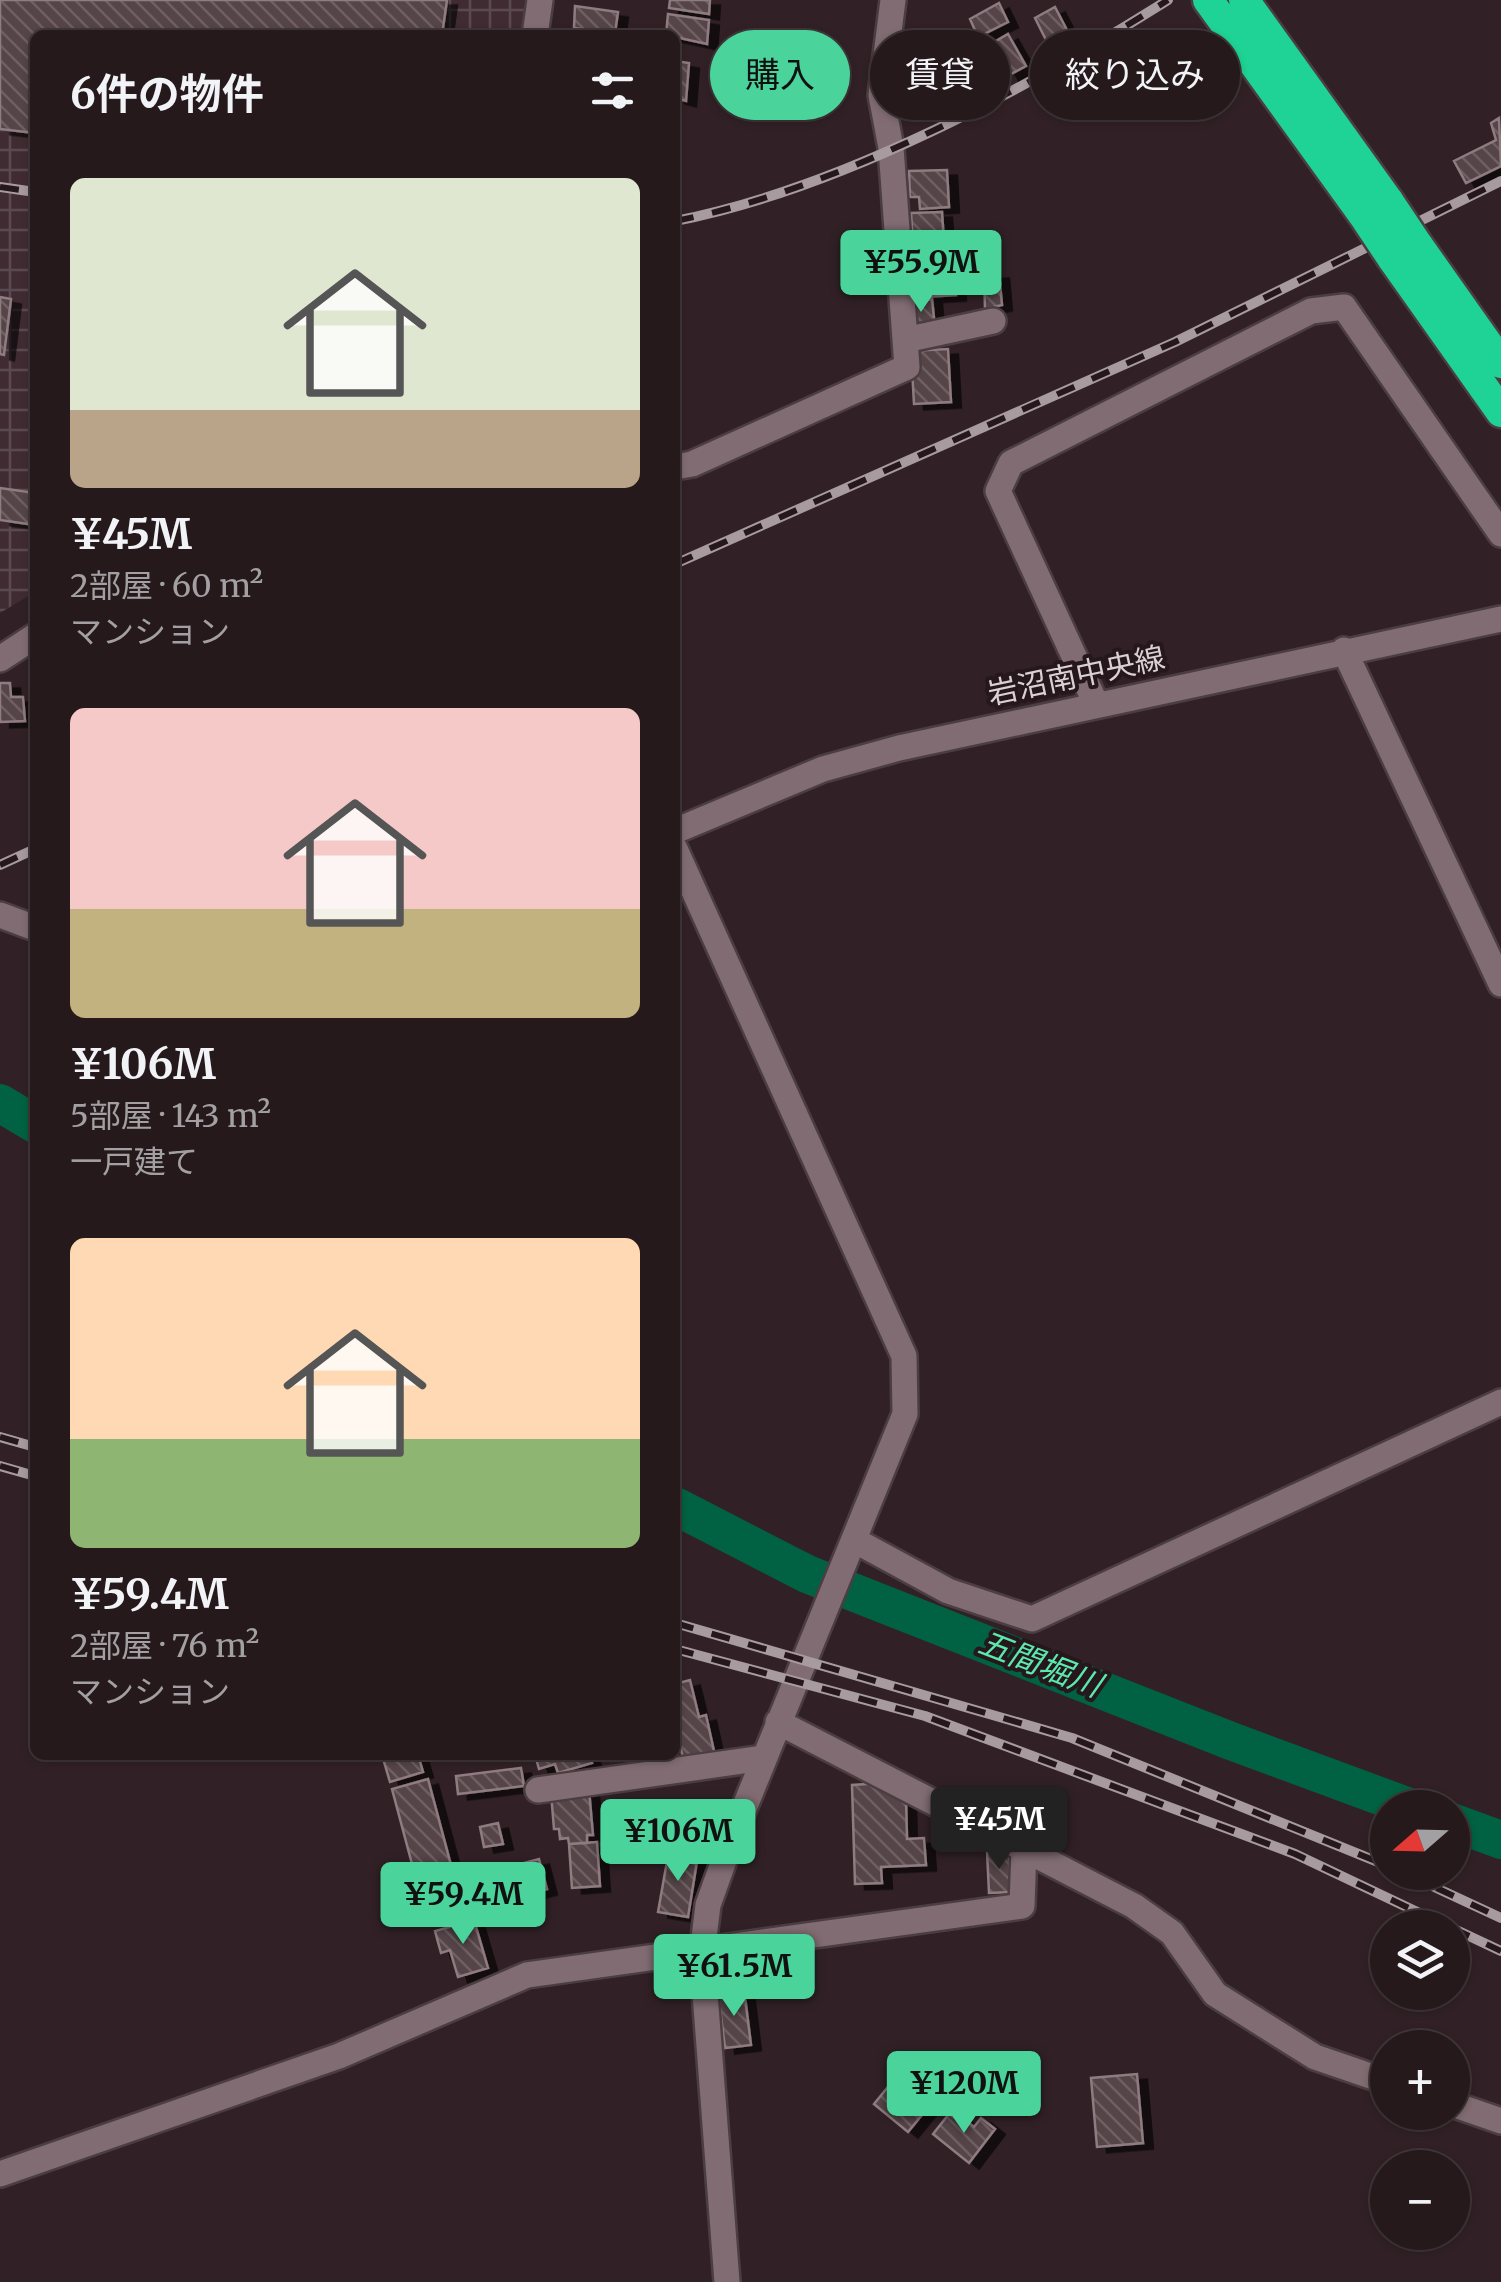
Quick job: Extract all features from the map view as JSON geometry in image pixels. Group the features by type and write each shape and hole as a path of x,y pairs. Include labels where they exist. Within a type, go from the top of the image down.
{"highway":[{"path":"1208,0 1376,209"},
{"path":"1244,0 1501,412"},
{"path":"1404,251 1501,363"}],"street":[{"path":"536,30 540,0"},
{"path":"680,466 907,367 891,148 881,95 893,0"},
{"path":"1096,704 998,491 1011,463 1311,312 1344,307 1501,534"},
{"path":"905,340 993,321"},
{"name":"岩沼南中央線","path":"680,828 823,769 1096,704 1501,619"},
{"path":"0,659 30,639"},
{"path":"1344,650 1501,984"},
{"path":"680,859 904,1356 905,1414 856,1541 778,1722 708,1905 702,1954 727,2282"},
{"path":"0,915 30,926"},
{"path":"856,1541 948,1591 1032,1619 1501,1402"},
{"path":"778,1722 1121,1898 1172,1933 1215,1994 1293,2045 1370,2075"},
{"path":"538,1790 764,1758"},
{"path":"0,2174 339,2056 527,1975 702,1954 1022,1906 1024,1848"},
{"path":"1470,2110 1501,2120"}],"shaded area":[{"path":"0,0 525,0 522,30 30,30 30,595 0,613"}],"building":[{"path":"0,0 447,0 443,30 30,30 30,132 0,129"},
{"path":"670,0 710,0 709,14 669,8"},
{"path":"999,3 1008,22 992,30 975,30 970,19"},
{"path":"575,6 618,12 615,30 574,28"},
{"path":"1055,7 1067,30 1041,30 1035,18"},
{"path":"668,14 709,20 707,44 680,38 680,30 666,30"},
{"path":"1010,38 1026,66 1010,74"},
{"path":"680,62 689,63 686,101 680,99"},
{"path":"1499,118 1501,166 1466,183 1454,161 1496,140 1491,123"},
{"path":"947,170 949,207 920,209 919,197 910,197 909,171"},
{"path":"942,212 944,242 913,244 911,213"},
{"path":"935,248 937,274 954,273 956,295 908,298 906,261 915,260 914,250"},
{"path":"999,273 1002,305 985,309 984,274"},
{"path":"0,297 11,299 4,355 0,354"},
{"path":"932,299 935,328 910,330 907,302"},
{"path":"948,349 951,402 914,404 911,351"},
{"path":"0,488 30,492 30,524 0,520"},
{"path":"0,683 10,683 11,697 23,697 25,721 0,722"},
{"path":"690,1680 699,1717 706,1715 714,1751 683,1758 680,1683"},
{"path":"383,1760 419,1760 423,1772 390,1782"},
{"path":"536,1760 592,1763 558,1773 555,1764 539,1769"},
{"path":"521,1768 524,1786 458,1794 456,1776"},
{"path":"428,1779 452,1869 416,1879 392,1789"},
{"path":"883,1783 906,1798 907,1839 924,1838 926,1865 881,1867 882,1883 855,1884 852,1785"},
{"path":"589,1790 593,1835 587,1835 587,1843 569,1844 568,1838 560,1839 559,1829 554,1829 551,1793"},
{"path":"498,1823 503,1844 484,1847 480,1827"},
{"path":"597,1842 600,1886 572,1888 569,1844"},
{"path":"669,1850 698,1855 688,1917 658,1912"},
{"path":"1009,1850 1011,1892 989,1893 987,1851"},
{"path":"539,1859 547,1889 510,1899 502,1869"},
{"path":"463,1881 474,1920 446,1928 443,1917 433,1920 425,1891"},
{"path":"474,1920 488,1968 458,1977 450,1950 441,1953 435,1931"},
{"path":"744,1989 751,2045 725,2048 718,1992"},
{"path":"914,2055 929,2067 910,2090 930,2105 908,2132 874,2104"},
{"path":"1137,2074 1143,2143 1097,2147 1091,2078"},
{"path":"949,2114 955,2118 958,2114 974,2127 981,2118 995,2129 969,2163 933,2134"}],"waterway":[{"name":"五間堀川","path":"0,1103 30,1121"},
{"name":"五間堀川","path":"680,1509 807,1574 1370,1792"},
{"name":"五間堀川","path":"1470,1829 1501,1840"}],"railway":[{"path":"680,220 802,185 930,132 1055,68 1168,0"},
{"path":"680,562 1175,342 1501,181"},
{"path":"0,187 30,191"},
{"path":"0,865 30,851"},
{"path":"0,1437 30,1446"},
{"path":"0,1466 30,1475"},
{"path":"680,1624 1072,1738 1370,1859"},
{"path":"680,1650 925,1716 1295,1854 1413,1910"},
{"path":"1441,1890 1501,1918"},
{"path":"1470,1936 1501,1951"}]}
